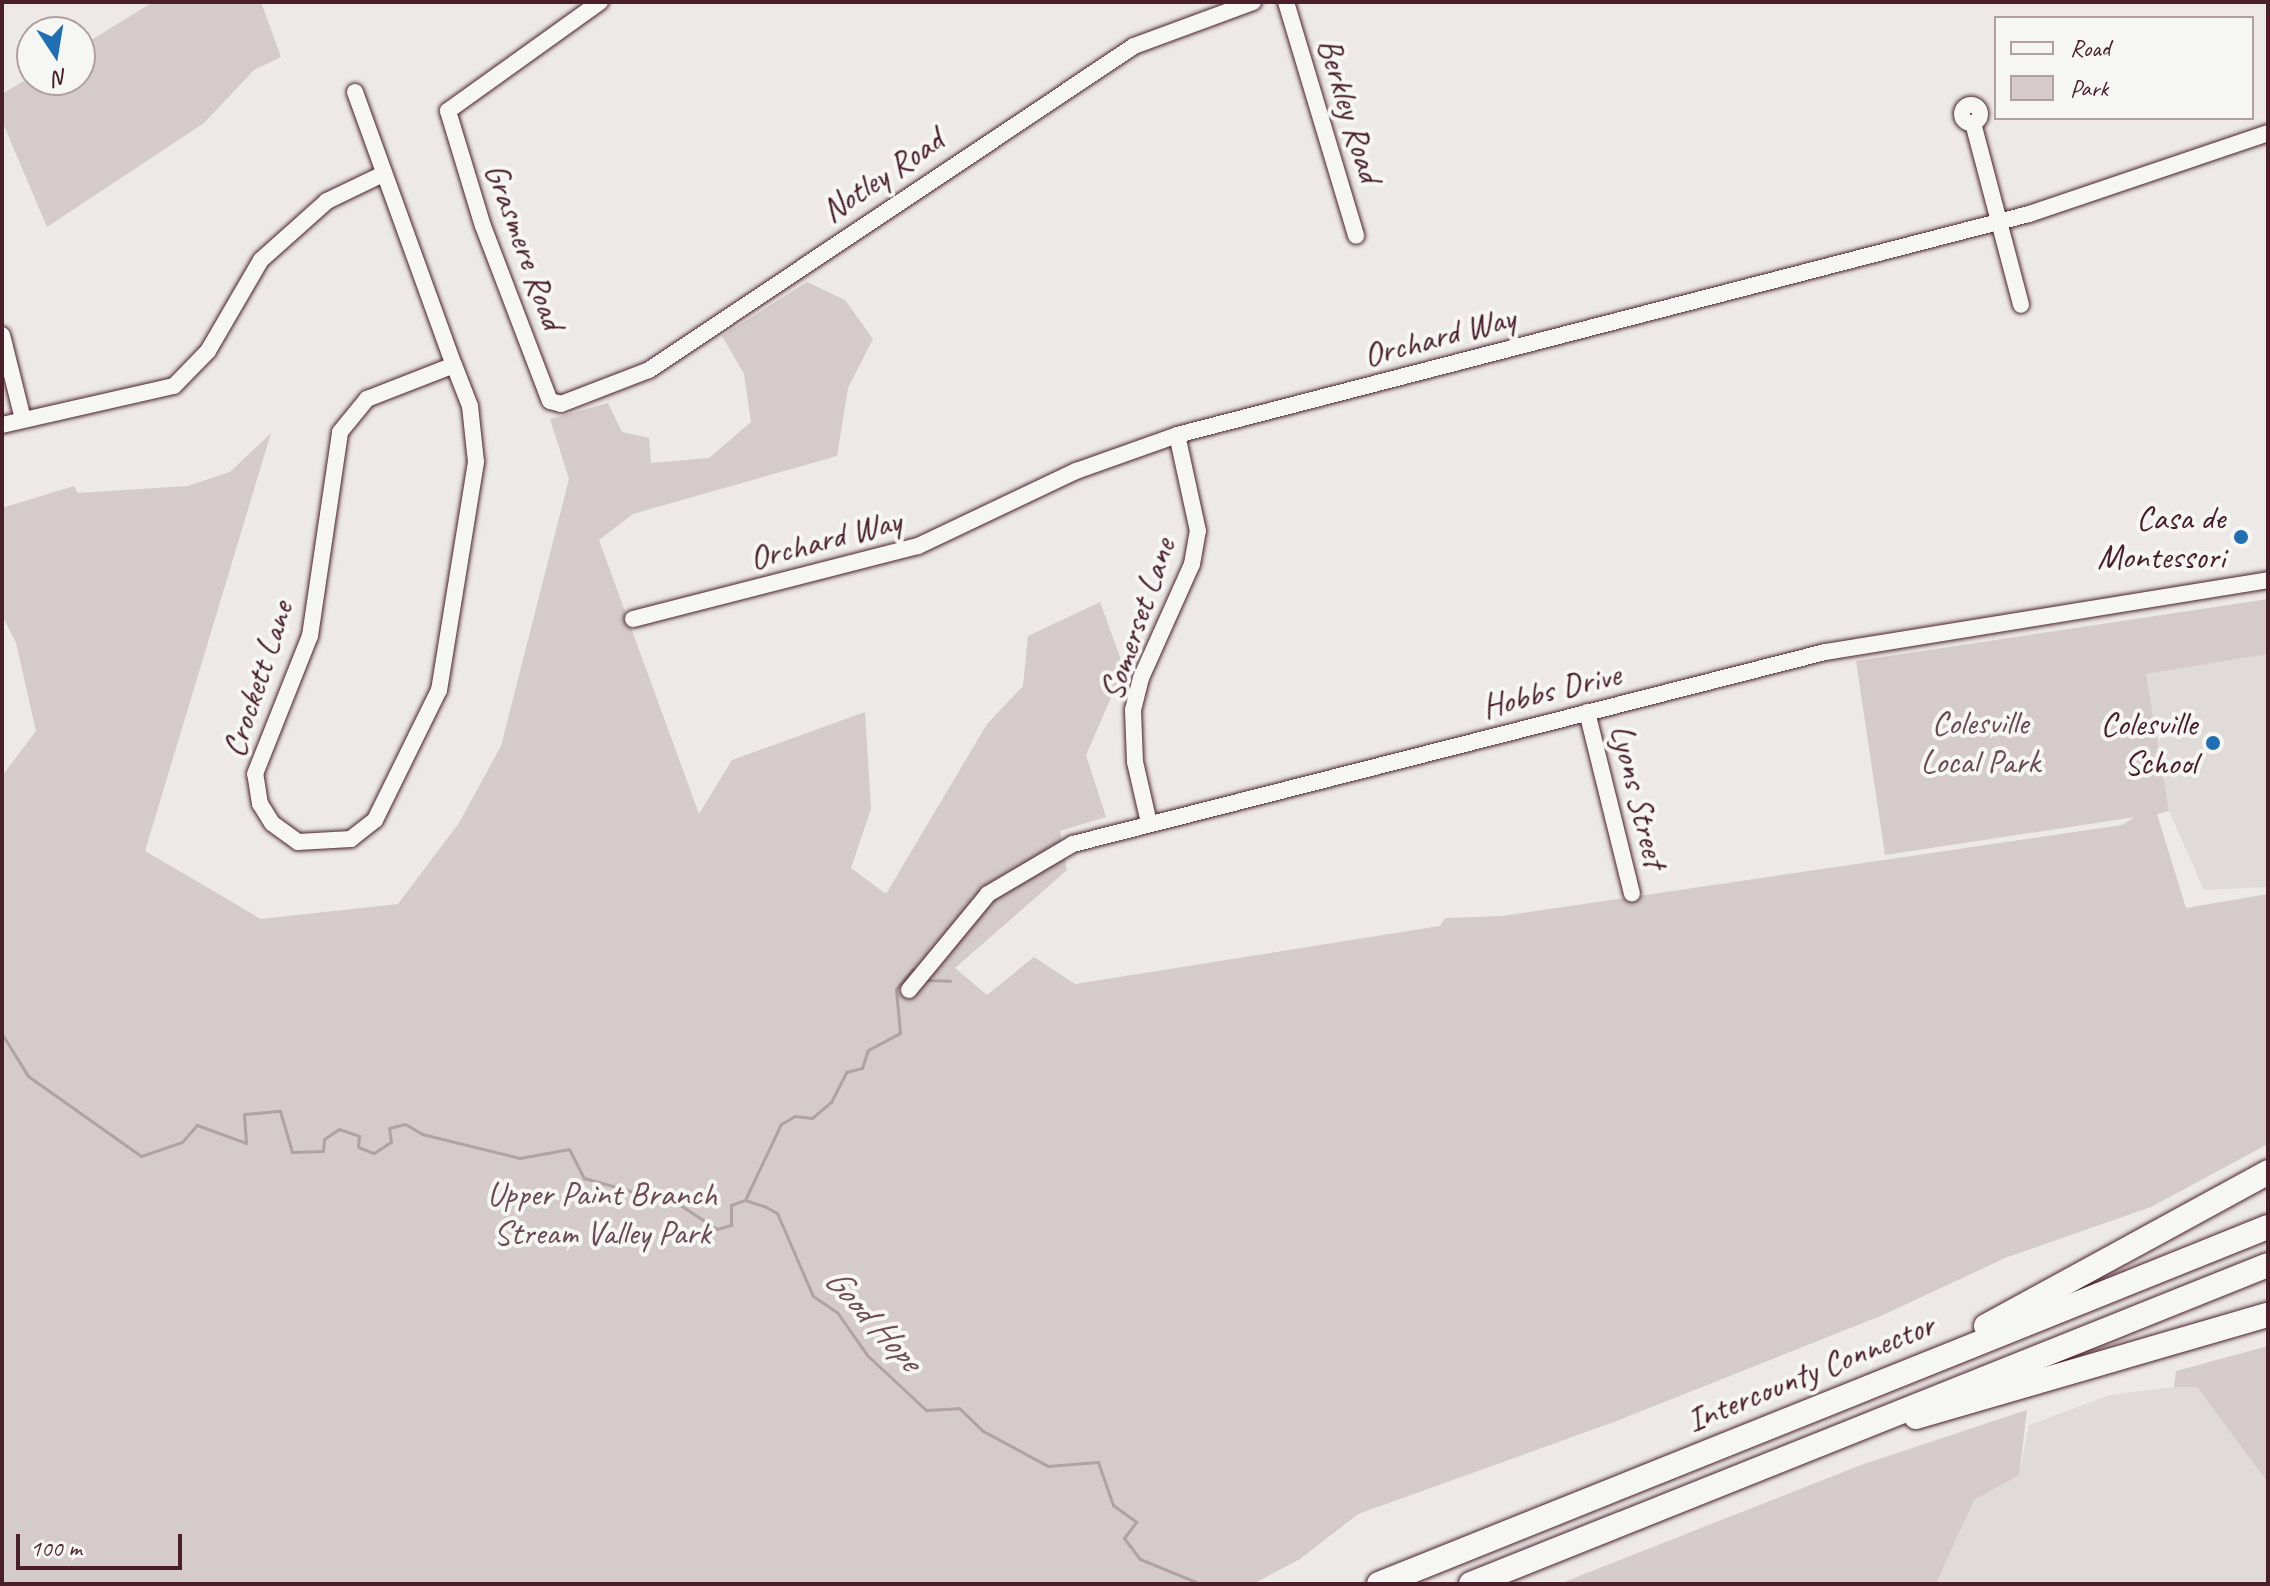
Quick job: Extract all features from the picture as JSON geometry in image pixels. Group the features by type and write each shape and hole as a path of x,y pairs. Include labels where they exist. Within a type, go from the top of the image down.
{"highway":[{"path":"1940,1355 2035,1296 2268,1172"},
{"name":"Intercounty Connector","path":"1379,1584 1940,1355 2268,1227"},
{"name":"Intercounty Connector","path":"1471,1584 2268,1265"},
{"path":"1836,1437 1957,1408 2268,1315"}],"street":[{"name":"Grasmere Road","path":"550,401 483,226 448,111 600,2"},
{"name":"Notley Road","path":"550,401 561,404 649,370 1066,86 1134,46 1253,2"},
{"name":"Berkley Road","path":"1286,2 1356,236"},
{"name":"Crockett Lane","path":"355,92 470,406 476,462 439,690 375,820 333,844 298,842 272,823 260,804 255,774 310,636 340,432 367,399 454,365"},
{"path":"1973,123 1995,223 2021,305"},
{"name":"Orchard Way","path":"633,619 918,546 1076,471 1177,435 1995,223 2108,191 2268,133"},
{"path":"2,425 124,402 174,386 208,351 261,260 327,201 383,174"},
{"path":"2,335 23,419"},
{"name":"Somerset Lane","path":"1149,823 1135,762 1133,710 1141,678 1192,564 1198,531 1177,435"},
{"name":"Hobbs Drive","path":"909,990 988,894 1073,844 1825,652 2268,580"},
{"name":"Lyons Street","path":"1587,712 1632,894"}],"shaded area":[{"name":"Colesville School","path":"2268,654 2268,887 2204,890 2169,811 2146,674"},
{"path":"2197,1387 2268,1483 2268,1584 1936,1584 1974,1500 2019,1475 2029,1425 2110,1395"}],"green space":[{"path":"153,2 261,2 281,57 254,70 204,123 47,227 2,121 2,94 16,86 16,96 96,96 96,37"},
{"name":"Upper Paint Branch Stream Valley Park","path":"807,282 845,300 873,339 848,388 837,456 633,514 599,540 699,814 732,760 865,712 871,809 851,868 886,894 987,724 1023,686 1028,636 1100,602 1124,668 1086,755 1106,817 1060,831 1067,870 955,968 987,995 1034,957 1075,984 1440,926 1445,918 1502,916 2122,825 2135,817 1885,855 1856,661 2268,599 2268,654 2146,674 2169,811 2157,814 2186,908 2268,894 2268,1144 2151,1207 2005,1258 1883,1315 1614,1422 1358,1514 1300,1559 1253,1584 2,1584 2,776 36,731 16,643 2,615 2,508 74,486 78,493 187,486 230,472 271,433 145,851 261,919 398,904 459,823 501,746 569,479 550,419 608,403 622,432 649,438 651,463 709,458 751,422 744,374 722,336"},
{"path":"2268,1346 2268,1483 2197,1387 2174,1387 2176,1371"},
{"path":"2027,1410 2019,1475 1974,1500 1936,1584 1559,1584 1861,1465"}],"waterway":[{"path":"745,1200 781,1124 795,1116 812,1118 831,1102 846,1072 862,1068 868,1050 900,1033 896,989 913,969 918,973"},
{"path":"927,980 950,981"},
{"name":"Good Hope","path":"2,1034 28,1076 141,1156 182,1142 197,1125 246,1143 244,1114 280,1111 292,1152 323,1151 324,1139 339,1129 359,1136 358,1147 374,1153 391,1142 389,1128 405,1124 422,1134 520,1158 569,1149 584,1178 680,1205 717,1229 731,1225 731,1205 745,1200 766,1207 777,1213 813,1296 837,1312 867,1355 926,1410 959,1408 983,1431 1048,1466 1098,1462 1113,1505 1136,1522 1124,1538 1140,1559 1201,1584"}],"place":[{"name":"Casa de Montessori","path":"2241,537"},
{"name":"Colesville School","path":"2213,743"}],"park label":[{"name":"Colesville Local Park","path":"1980,742"}]}
